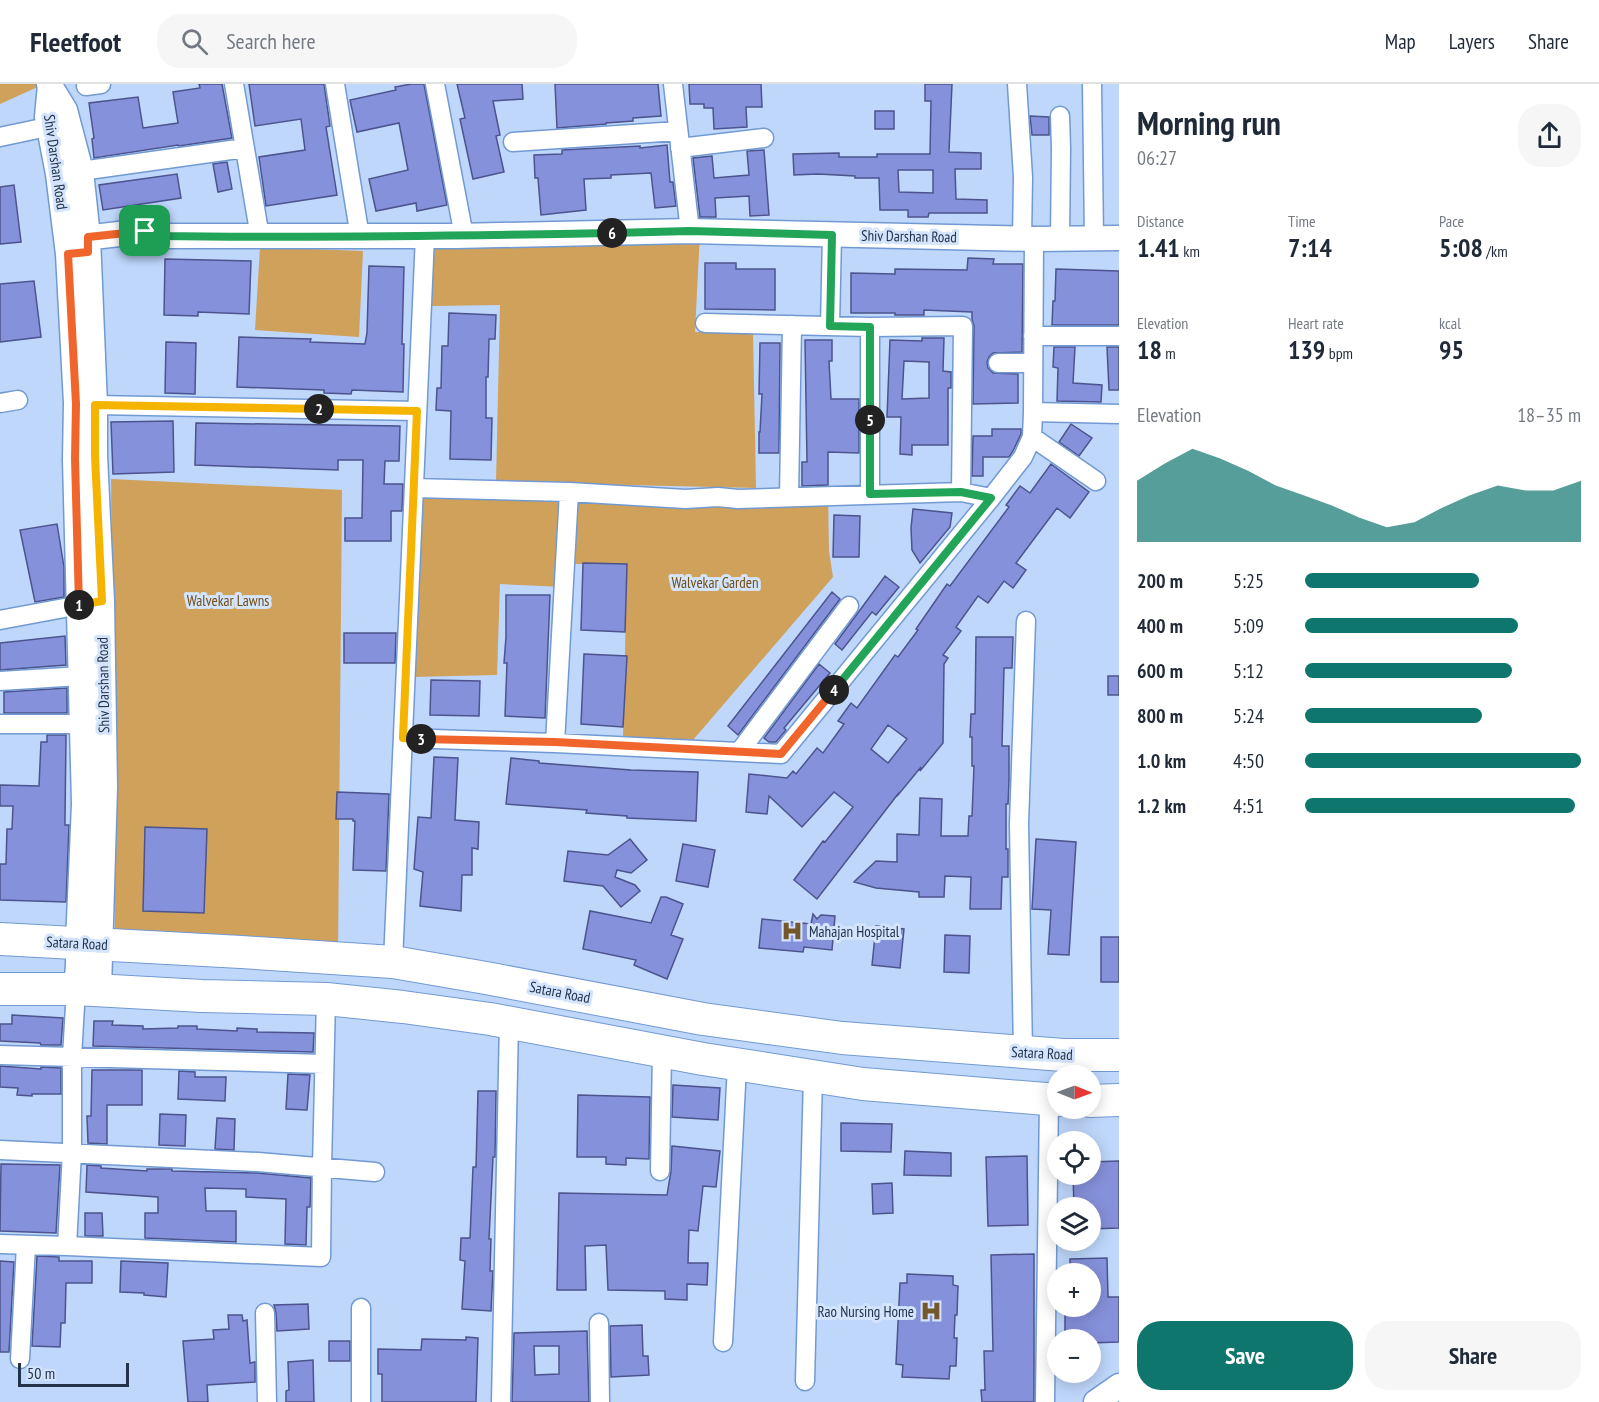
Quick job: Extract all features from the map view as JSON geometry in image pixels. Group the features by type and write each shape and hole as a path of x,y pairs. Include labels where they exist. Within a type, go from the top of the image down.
{"highway":[{"name":"Satara Road","path":"0,939 393,962 703,1019 842,1038 1023,1053 1119,1055"},
{"path":"0,989 87,989 202,996 326,999 403,1007 509,1023 813,1077 863,1084 1047,1099"},
{"path":"1101,1101 1119,1100"}],"street":[{"path":"234,84 260,237"},
{"path":"334,84 360,237"},
{"path":"435,84 464,236"},
{"path":"673,84 690,231"},
{"path":"403,738 555,742 781,754 991,498 1023,457 1032,437 1033,336 1017,84"},
{"path":"1092,84 1094,238"},
{"name":"Shiv Darshan Road","path":"49,85 65,110 59,124 58,174 78,246 95,405 90,603 81,676 90,944"},
{"path":"1060,116 1060,239"},
{"path":"0,137 59,124"},
{"name":"Shiv Darshan Road","path":"59,124 81,171 75,459 90,603 105,787 90,944 78,965 87,989"},
{"path":"513,142 764,138"},
{"path":"81,171 245,148"},
{"name":"Shiv Darshan Road","path":"78,246 145,231 159,236 260,237 464,236 690,231 1028,239 1119,238"},
{"path":"830,326 832,235"},
{"path":"393,962 425,236"},
{"path":"705,323 870,327 963,326 961,492"},
{"path":"789,497 792,325"},
{"path":"870,327 870,494"},
{"path":"1033,336 1119,336"},
{"path":"998,363 1033,363"},
{"path":"95,405 417,411"},
{"path":"1033,412 1119,414"},
{"path":"1032,437 1096,481"},
{"path":"414,488 569,492 685,499 961,492 991,498"},
{"path":"555,742 569,492"},
{"path":"0,620 90,603"},
{"path":"740,751 849,606"},
{"path":"1023,1053 1019,824 1026,621"},
{"path":"0,681 81,676"},
{"path":"0,724 82,724"},
{"path":"67,1246 72,1152 72,1057 87,989"},
{"path":"0,1244 321,1257 326,999"},
{"path":"501,1402 509,1023"},
{"path":"660,1172 662,1052"},
{"path":"0,1055 324,1064"},
{"path":"723,1342 737,1065"},
{"path":"805,1381 813,1077"},
{"path":"1046,1402 1053,1119"},
{"path":"0,1150 258,1162 375,1172"},
{"path":"20,1359 26,1245"},
{"path":"361,1308 361,1402"},
{"path":"265,1313 267,1402"},
{"path":"599,1323 600,1402"},
{"path":"1096,1402 1119,1386"}],"green space":[{"path":"0,84 42,84 42,85 0,104"},
{"path":"700,232 695,332 753,332 756,488 496,482 500,305 431,306 435,236"},
{"path":"260,247 363,251 359,337 255,330"},
{"name":"Walvekar Lawns","path":"111,479 342,490 338,958 115,945"},
{"path":"414,488 564,492 564,587 500,584 497,675 411,677"},
{"name":"Walvekar Garden","path":"569,492 828,495 829,551 833,577 693,740 623,737 627,564 566,564"}],"building":[{"path":"199,84 222,84 232,138 94,158 92,139 94,138 89,103 138,97 143,128 178,123 173,92 200,88"},
{"path":"249,84 324,84 330,126 326,127 337,195 266,206 259,157 305,150 301,119 255,126"},
{"path":"424,84 447,205 417,211 416,203 376,211 369,179 408,170 399,123 357,132 350,100 396,90 395,87"},
{"path":"457,84 522,84 523,99 493,101 500,135 496,136 504,172 473,179 460,119 465,118"},
{"path":"555,84 658,84 661,116 557,128"},
{"path":"689,84 761,84 762,107 746,107 747,127 714,129 713,108 704,108 704,104 690,104"},
{"path":"925,84 952,84 949,152 981,153 981,169 955,169 956,199 987,200 987,213 929,213 928,217 908,217 908,210 880,210 879,178 818,174 794,175 793,154 839,153 839,157 877,157 877,154 930,154 931,101 925,101","holes":["898,170 933,170 933,193 899,192"]},
{"path":"875,111 894,111 894,129 875,129"},
{"path":"1030,116 1049,117 1049,135 1032,135"},
{"path":"667,145 670,182 673,182 676,206 655,208 651,173 611,175 611,178 584,179 586,210 541,215 534,155 562,154 562,150"},
{"path":"764,150 769,215 750,216 749,196 715,198 716,217 700,217 693,158 712,156 714,178 749,175 747,151"},
{"path":"227,162 232,189 218,192 213,164"},
{"path":"177,174 181,198 103,210 99,185"},
{"path":"14,185 21,242 0,244 0,187"},
{"path":"968,258 994,259 993,264 1023,264 1022,352 993,353 987,362 988,368 993,373 1018,374 1018,403 973,404 974,326 972,312 924,310 924,315 851,313 851,273 895,274 895,269 967,270"},
{"path":"165,259 251,261 249,314 198,312 198,316 164,315"},
{"path":"705,263 736,263 736,269 775,269 775,310 705,309"},
{"path":"369,266 404,267 403,392 352,390 351,394 324,393 324,390 237,387 239,337 311,339 310,342 365,344"},
{"path":"1056,269 1119,271 1119,325 1052,325"},
{"path":"34,281 41,337 0,342 0,284"},
{"path":"449,313 496,315 495,339 489,339 488,377 486,377 486,418 492,418 491,460 450,459 451,411 436,410 437,388 441,388 442,346 448,346"},
{"path":"922,338 944,338 943,371 951,372 951,388 948,388 948,445 912,445 912,455 900,454 901,417 887,417 890,340 922,341","holes":["904,361 929,362 929,398 902,399"]},
{"path":"805,340 832,340 832,361 829,361 831,399 859,399 859,453 828,452 828,485 802,486 802,462 807,462"},
{"path":"166,342 196,343 195,394 165,393"},
{"path":"760,343 780,343 779,453 759,453 762,394 759,394"},
{"path":"1054,347 1075,347 1073,383 1102,385 1101,402 1057,401 1058,368 1053,367"},
{"path":"1107,347 1119,347 1119,390 1109,390"},
{"path":"173,421 174,472 113,474 111,422"},
{"path":"196,423 400,426 399,461 385,461 384,484 403,484 402,511 391,511 391,541 345,541 345,518 362,518 363,460 338,460 338,470 195,465"},
{"path":"1071,424 1092,438 1079,456 1059,442"},
{"path":"992,429 1021,429 1021,434 1009,457 983,457 983,476 972,476 973,436 992,436"},
{"path":"1051,464 1089,492 1070,518 1057,508 1016,563 1026,570 1013,588 1004,581 988,603 978,596 956,627 961,631 943,655 948,658 944,664 943,743 898,794 817,899 794,880 823,841 825,842 853,807 834,792 802,827 769,796 767,814 746,812 749,774 787,778 793,771 796,774 817,748 823,753 844,724 838,721 851,703 857,708 895,655 898,657 947,584 950,586 1009,507 1006,505 1020,486 1030,493","holes":["888,725 907,739 888,763 871,749"]},
{"path":"913,509 952,513 950,527 920,563 912,550"},
{"path":"834,515 860,516 859,557 833,557"},
{"path":"57,524 64,567 64,597 35,602 20,530"},
{"path":"583,563 627,564 625,632 581,630"},
{"path":"885,576 899,587 876,615 872,612 842,650 835,644"},
{"path":"832,592 840,599 738,735 728,726"},
{"path":"506,595 550,595 545,718 505,716"},
{"path":"344,633 396,633 395,663 344,663"},
{"path":"65,636 66,665 0,670 0,643"},
{"path":"976,637 1013,637 1012,668 1004,668 1002,746 1009,746 1008,804 1006,804 1008,877 1002,877 1001,909 970,909 971,877 945,876 944,897 919,897 919,892 876,888 854,882 876,861 897,862 897,834 919,835 920,798 942,799 941,836 968,836 969,816 972,816 974,766 972,766 972,737 970,737 971,714 975,714"},
{"path":"584,654 627,656 623,727 581,724"},
{"path":"819,664 830,673 784,728 786,730 776,742 769,742 764,738"},
{"path":"1108,676 1119,676 1119,695 1108,695"},
{"path":"431,680 480,681 479,716 430,715"},
{"path":"67,688 67,713 4,713 4,692"},
{"path":"47,735 66,735 65,825 69,825 66,902 0,900 0,864 6,864 7,829 12,829 13,806 0,806 0,785 39,786 41,742 47,742"},
{"path":"434,757 458,758 455,820 479,822 478,849 472,848 472,875 462,875 461,911 420,906 423,872 414,869 418,817 431,818"},
{"path":"511,758 539,761 539,763 631,770 698,772 696,821 627,818 627,816 586,813 587,810 506,804"},
{"path":"337,792 389,794 386,871 353,870 355,821 336,819"},
{"path":"145,827 207,829 204,913 143,911"},
{"path":"630,839 647,860 631,873 617,870 615,877 635,885 640,891 621,907 603,886 564,881 568,851 608,855"},
{"path":"1036,839 1076,842 1069,955 1048,954 1051,910 1032,909"},
{"path":"683,844 715,850 708,887 676,881"},
{"path":"661,897 683,904 671,935 683,939 667,979 634,965 636,960 583,949 590,911 651,923"},
{"path":"813,914 817,919 821,915 835,916 832,950 804,947 803,952 759,948 762,919 811,924"},
{"path":"876,926 904,929 900,968 872,965"},
{"path":"945,935 970,936 969,973 944,972"},
{"path":"1101,937 1119,937 1119,982 1101,982"},
{"path":"12,1015 63,1018 61,1045 0,1041 0,1024 12,1024"},
{"path":"94,1021 113,1021 112,1025 143,1026 143,1029 197,1026 197,1029 237,1031 237,1028 257,1029 257,1032 314,1033 313,1052 93,1046"},
{"path":"0,1066 61,1068 61,1094 17,1095 18,1088 0,1087"},
{"path":"92,1070 142,1070 142,1105 107,1105 107,1144 88,1143 87,1116 91,1116"},
{"path":"179,1071 195,1072 195,1077 226,1077 225,1101 178,1099"},
{"path":"288,1074 310,1075 307,1110 286,1109"},
{"path":"673,1085 720,1088 718,1120 672,1117"},
{"path":"478,1091 496,1091 495,1157 493,1157 489,1239 491,1239 490,1271 493,1271 491,1311 462,1309 465,1261 460,1260 461,1238 470,1238 473,1167 476,1167"},
{"path":"578,1095 650,1097 649,1159 626,1158 626,1165 606,1164 606,1157 577,1157"},
{"path":"160,1114 186,1115 185,1146 159,1145"},
{"path":"217,1118 235,1119 234,1150 215,1149"},
{"path":"841,1123 892,1124 891,1152 841,1151"},
{"path":"672,1146 720,1151 716,1187 703,1186 698,1231 689,1230 688,1263 708,1263 707,1285 687,1284 687,1300 665,1299 665,1291 608,1290 606,1245 585,1246 586,1290 557,1290 559,1193 667,1195"},
{"path":"905,1151 951,1153 951,1176 904,1175"},
{"path":"1027,1156 1028,1225 988,1226 986,1157"},
{"path":"1119,1161 1119,1228 1101,1229 1101,1197 1074,1197 1073,1185 1101,1185 1101,1162"},
{"path":"1,1164 60,1165 56,1233 0,1231"},
{"path":"87,1165 147,1171 147,1169 172,1169 172,1171 257,1173 311,1178 310,1207 307,1207 306,1245 285,1244 286,1199 246,1197 246,1189 205,1188 206,1211 236,1211 236,1242 145,1238 145,1213 158,1213 158,1197 86,1192"},
{"path":"892,1183 893,1213 873,1214 872,1184"},
{"path":"85,1213 102,1213 103,1236 85,1236"},
{"path":"1034,1254 1034,1402 982,1402 981,1390 985,1390 984,1351 993,1351 991,1255"},
{"path":"37,1256 59,1257 59,1261 92,1261 92,1283 66,1283 65,1323 61,1323 60,1347 32,1346"},
{"path":"1107,1258 1108,1297 1119,1297 1119,1342 1101,1343 1101,1329 1065,1329 1065,1317 1101,1317 1101,1263 1070,1263 1070,1259"},
{"path":"0,1261 14,1262 9,1352 0,1352"},
{"path":"121,1261 168,1263 166,1297 120,1292"},
{"path":"907,1274 953,1276 953,1285 958,1286 954,1338 957,1338 956,1366 950,1366 949,1379 902,1377 903,1365 896,1364 900,1283 907,1283"},
{"path":"308,1304 309,1329 277,1331 274,1305"},
{"path":"228,1315 242,1315 243,1321 247,1320 250,1363 255,1362 255,1382 207,1385 208,1402 188,1402 183,1341 214,1339 213,1330 229,1329"},
{"path":"642,1325 643,1356 648,1356 649,1375 611,1377 610,1326"},
{"path":"587,1331 589,1402 512,1402 514,1333","holes":["534,1346 559,1346 559,1374 535,1375"]},
{"path":"466,1337 478,1338 476,1402 382,1402 382,1374 378,1374 378,1349 421,1350 422,1339 466,1340"},
{"path":"329,1341 350,1341 350,1361 329,1361"},
{"path":"313,1360 314,1402 286,1402 286,1391 289,1390 288,1362"}],"place":[{"name":"Mahajan Hospital","path":"792,931"},
{"name":"Rao Nursing Home","path":"931,1311"}],"route":[{"path":"145,231 159,236 260,237 690,231 832,235 830,326 870,327 870,494 961,492 991,498 781,754 555,742 403,738 417,411 95,405 95,456 102,601 79,605 75,459 76,404 68,254 88,252 88,237 145,231"}]}
